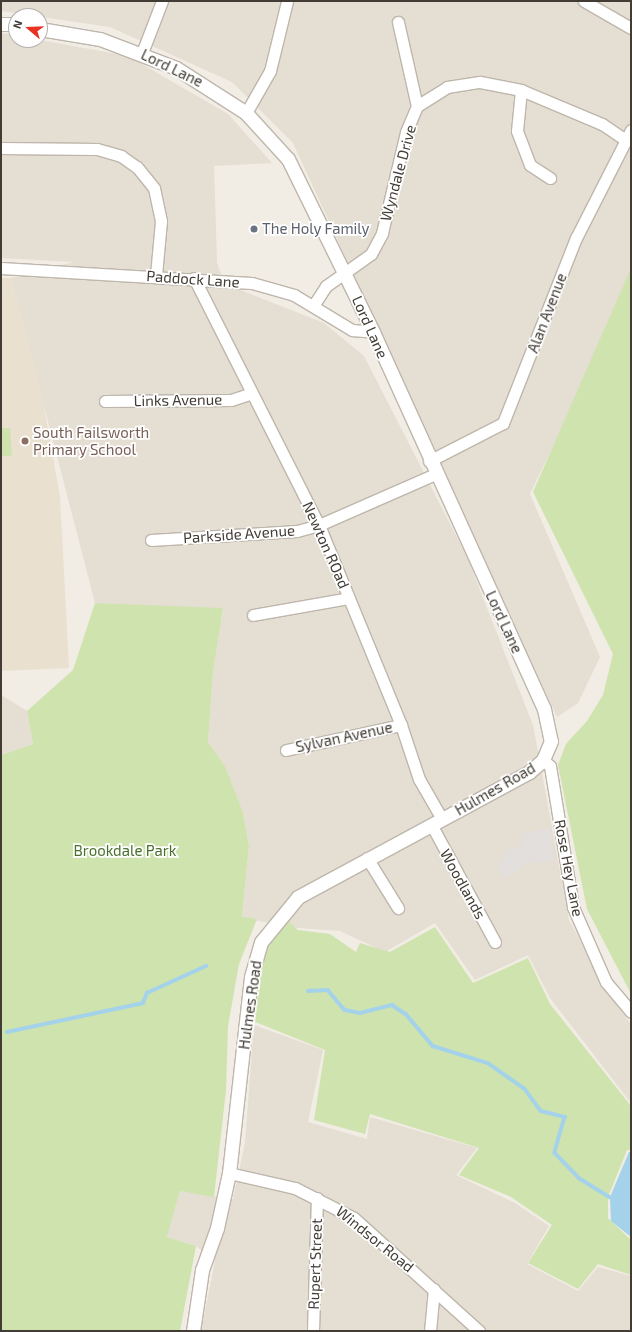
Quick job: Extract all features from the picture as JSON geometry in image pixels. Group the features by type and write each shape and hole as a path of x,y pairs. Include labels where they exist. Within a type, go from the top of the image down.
{"street":[{"path":"142,53 162,1"},
{"path":"246,113 270,72 287,1"},
{"path":"584,1 631,28"},
{"name":"Wyndale Drive","path":"398,22 417,106"},
{"name":"Lord Lane","path":"48,30 100,40 142,53 211,88 246,113 288,159 373,332 429,461 544,709 551,741 543,760"},
{"name":"Wyndale Drive","path":"313,306 326,286 345,274 371,254 382,232 406,132 417,106 447,87 480,82 521,90 628,135"},
{"path":"521,90 516,131 530,165 550,178"},
{"name":"Alan Avenue","path":"429,461 503,423 576,238 628,135"},
{"path":"1,148 97,149 120,156 137,167 154,188 161,221 156,275"},
{"name":"Paddock Lane","path":"1,268 156,275 252,283 294,295 352,330 373,332"},
{"name":"Newton ROad","path":"194,278 250,394 319,525 401,725 419,779 437,822"},
{"name":"Links Avenue","path":"105,401 231,400 250,394"},
{"name":"Parkside Avenue","path":"151,540 297,531 319,525 435,474"},
{"path":"253,615 349,598"},
{"name":"Sylvan Avenue","path":"286,750 401,725"},
{"name":"Hulmes Road","path":"193,1331 202,1270 217,1228 229,1173 251,977 261,942 298,897 367,858 513,782 543,760"},
{"name":"Rose Hey Lane","path":"543,760 550,766 574,907 606,982 631,1012"},
{"name":"Woodlands","path":"437,822 494,942"},
{"path":"367,858 398,908"},
{"name":"Windsor Road","path":"229,1173 295,1188 354,1218 434,1288 479,1331"},
{"name":"Rupert Street","path":"313,1331 317,1198"},
{"path":"430,1331 434,1288"}],"shaded area":[{"path":"1,1 631,1 631,284 530,494 600,657 578,703 557,717 293,143 232,82 110,27 48,18 48,8 8,8 8,12 1,11"},
{"path":"1,33 8,34 8,48 48,48 48,41 128,56 228,114 272,163 214,166 217,263 225,284 324,323 364,356 467,557 533,725 569,920 603,983 631,1025 631,1103 550,998 528,955 475,980 435,923 385,952 340,931 299,928 242,918 249,846 243,812 225,766 208,742 213,673 223,609 95,603 11,278 74,262 1,258"},
{"name":"South Failsworth Primary School","path":"1,278 11,278 40,384 60,497 69,668 1,671"},
{"path":"1,695 27,711 33,744 1,755"},
{"path":"550,828 554,861 529,863 504,879 496,864 506,858 503,851 522,846 521,834"},
{"path":"254,1025 323,1050 308,1122 367,1139 370,1117 477,1148 456,1175 515,1203 549,1226 527,1264 578,1291 598,1267 631,1276 631,1331 201,1331 215,1261 196,1246 167,1237 180,1191 233,1199 245,1143"}],"green space":[{"path":"631,268 631,994 587,909 558,765 566,744 587,721 603,695 613,654 533,492"},
{"path":"1,428 10,428 12,456 1,456"},
{"name":"Brookdale Park","path":"95,603 223,608 213,673 208,742 225,766 243,812 249,846 242,917 257,919 239,964 228,1026 226,1090 214,1197 180,1191 167,1237 196,1246 180,1331 1,1331 1,755 33,744 27,711 73,670"},
{"path":"283,917 298,930 330,934 356,952 360,943 390,952 435,927 473,983 528,958 550,1004 631,1106 631,1150 627,1150 608,1197 608,1218 631,1240 631,1275 598,1264 578,1289 528,1263 552,1225 511,1197 459,1175 479,1148 370,1114 365,1134 314,1120 325,1050 253,1021 265,951"}],"water":[{"path":"629,1152 631,1152 631,1237 611,1221 610,1197"}],"waterway":[{"path":"7,1032 143,1003 147,993 206,966"},
{"path":"308,991 328,990 345,1010 360,1013 392,1005 406,1014 433,1046 488,1063 525,1089 541,1111 565,1117 555,1153 579,1178 610,1197"}],"place":[{"name":"The Holy Family","path":"254,229"},
{"name":"South Failsworth Primary School","path":"25,441"}]}
